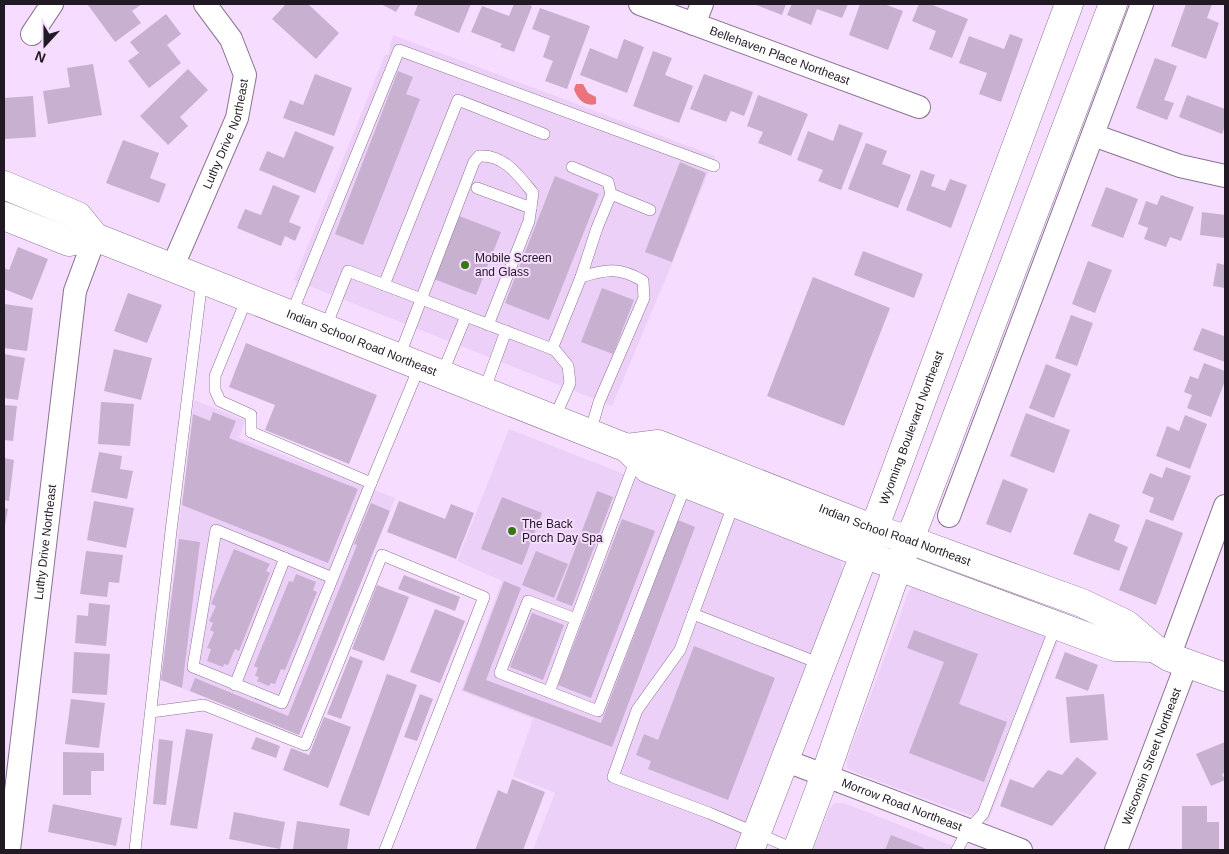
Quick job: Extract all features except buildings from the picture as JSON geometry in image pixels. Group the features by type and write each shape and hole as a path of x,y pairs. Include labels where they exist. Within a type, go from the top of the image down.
{"street":[{"path":"32,34 52,4"},
{"name":"Luthy Drive Northeast","path":"172,268 237,118 245,75 231,38 205,4"},
{"name":"Bellehaven Place Northeast","path":"640,4 698,14 919,107"},
{"name":"Wyoming Boulevard Northeast","path":"753,842 874,529 1069,4"},
{"path":"796,850 825,775 898,566 910,540 1113,4"},
{"path":"949,516 1142,4"},
{"path":"1093,135 1180,166 1225,176"},
{"name":"Indian School Road Northeast","path":"4,185 78,216 95,237 590,433 632,453 648,469 864,554 1114,647 1170,656 1225,677"},
{"path":"4,216 69,242 95,237"},
{"name":"Luthy Drive Northeast","path":"9,850 75,290 95,237"},
{"name":"Indian School Road Northeast","path":"632,453 658,444 874,529 910,540 1082,603 1126,624 1170,656"},
{"name":"Wisconsin Street Northeast","path":"1116,850 1170,656 1225,506"},
{"name":"Morrow Road Northeast","path":"784,760 1020,850"}],"lane":[{"path":"290,315 398,50 714,166"},
{"path":"384,285 458,100 544,134"},
{"path":"420,365 420,299 474,162 479,156 487,155 511,166 533,193 529,221 488,324"},
{"path":"552,349 611,194 608,182 572,167"},
{"path":"476,188 531,208"},
{"path":"611,194 650,210"},
{"path":"581,277 607,270 629,273 643,281 644,298 599,402 590,433"},
{"path":"325,329 348,271 555,350 568,366 570,383 554,419"},
{"path":"135,850 202,280"},
{"path":"247,298 216,376 215,390 220,401 251,415 251,432 371,483"},
{"path":"332,578 216,530 193,667 282,703 420,365 466,316"},
{"path":"484,391 506,332"},
{"path":"549,692 576,619 632,453"},
{"path":"576,619 528,600 500,672 598,711 686,484"},
{"path":"734,503 680,650 637,710 613,777 709,813 753,842 796,850"},
{"path":"150,712 204,705 305,745 382,555 484,597 385,850"},
{"path":"235,685 285,558"},
{"path":"693,614 821,664"},
{"path":"958,850 968,830 983,814 1056,624"}],"shaded area":[{"path":"393,35 715,156 612,406 294,280 385,55 389,54"},
{"path":"576,84 583,84 588,93 596,97 596,104 588,104 579,99 574,89"},
{"path":"194,400 245,420 239,438 395,498 299,735 161,680"},
{"path":"509,429 838,558 842,564 842,571 736,850 533,850 555,793 513,776 533,719 461,691 502,581 457,561"},
{"path":"913,587 1059,640 988,822 847,768 847,759 909,591"},
{"path":"835,803 844,803 963,850 813,850 829,809"}],"place":[{"name":"Mobile Screen and Glass","path":"465,265"},
{"name":"The Back Porch Day Spa","path":"512,531"}]}
